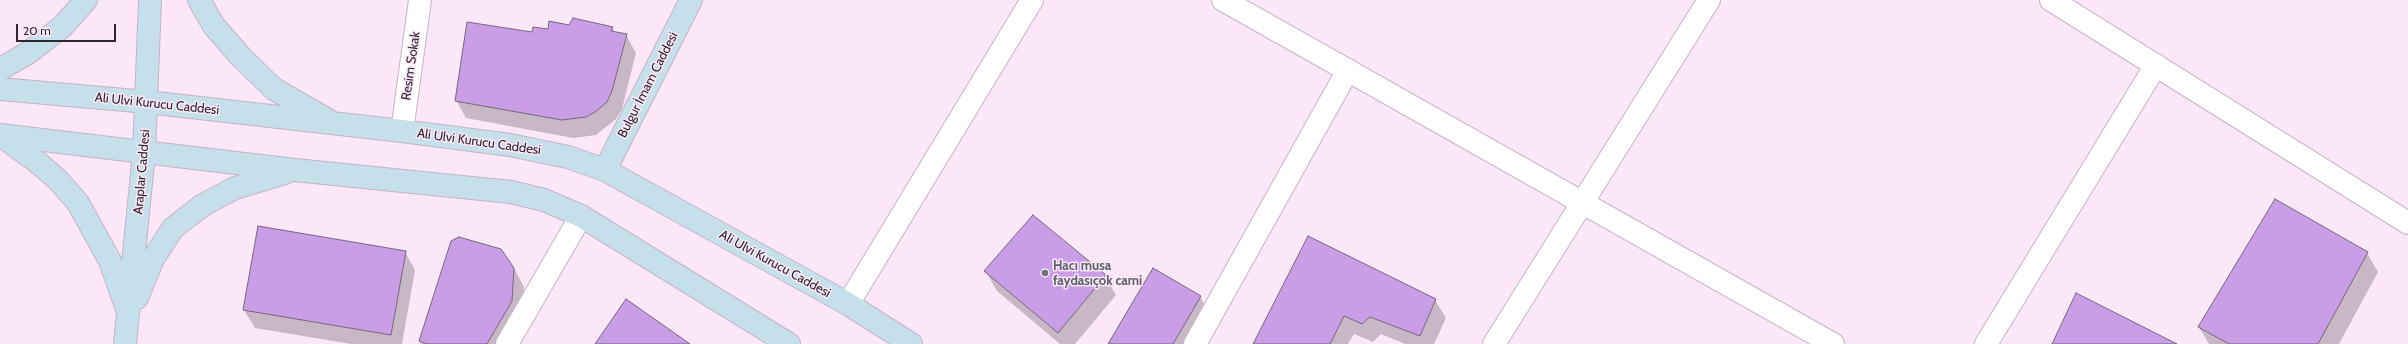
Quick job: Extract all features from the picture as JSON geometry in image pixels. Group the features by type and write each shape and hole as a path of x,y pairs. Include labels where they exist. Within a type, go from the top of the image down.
{"main road":[{"path":"0,69 28,53 62,27 86,0"},
{"name":"Araplar Caddesi","path":"125,344 129,316 144,153 150,0"},
{"path":"199,0 214,26 241,57 274,89 336,125"},
{"name":"Bulgur İmam Caddesi","path":"605,170 691,0"},
{"name":"Ali Ulvi Kurucu Caddesi","path":"0,88 147,102 336,125 402,131 540,150 605,170 848,304 911,344"},
{"path":"0,135 294,170 511,192 544,200 581,216 789,344"},
{"path":"0,135 42,166 58,180 78,203 110,261 129,316"},
{"path":"129,316 153,259 173,228 203,205 235,188 294,170"}],"street":[{"name":"Resim Sokak","path":"402,131 420,0"},
{"path":"848,304 1032,0"},
{"path":"1223,0 1833,344"},
{"path":"1494,344 1709,0"},
{"path":"2051,0 2408,223"},
{"path":"1986,344 2156,65"},
{"path":"1195,344 1348,70"},
{"path":"507,344 581,216"}],"building":[{"path":"573,18 613,27 611,31 627,34 612,91 607,102 595,112 586,117 562,120 455,101 467,22 532,32 533,27 548,29 549,21 569,25"},
{"path":"2275,199 2368,252 2318,344 2229,344 2198,327"},
{"name":"Hacı musa faydasıçok cami","path":"1033,215 1106,275 1058,333 984,271"},
{"path":"258,226 406,251 391,335 243,310"},
{"path":"1308,236 1436,299 1420,336 1370,317 1362,324 1344,316 1330,344 1253,344"},
{"path":"459,237 501,249 514,268 512,301 487,344 426,344 419,341 451,241"},
{"path":"1153,268 1201,296 1173,344 1108,344"},
{"path":"2076,293 2177,344 2052,344"},
{"path":"626,299 690,344 595,344"}],"place":[{"name":"Hacı musa faydasıçok cami","path":"1045,273"}]}
